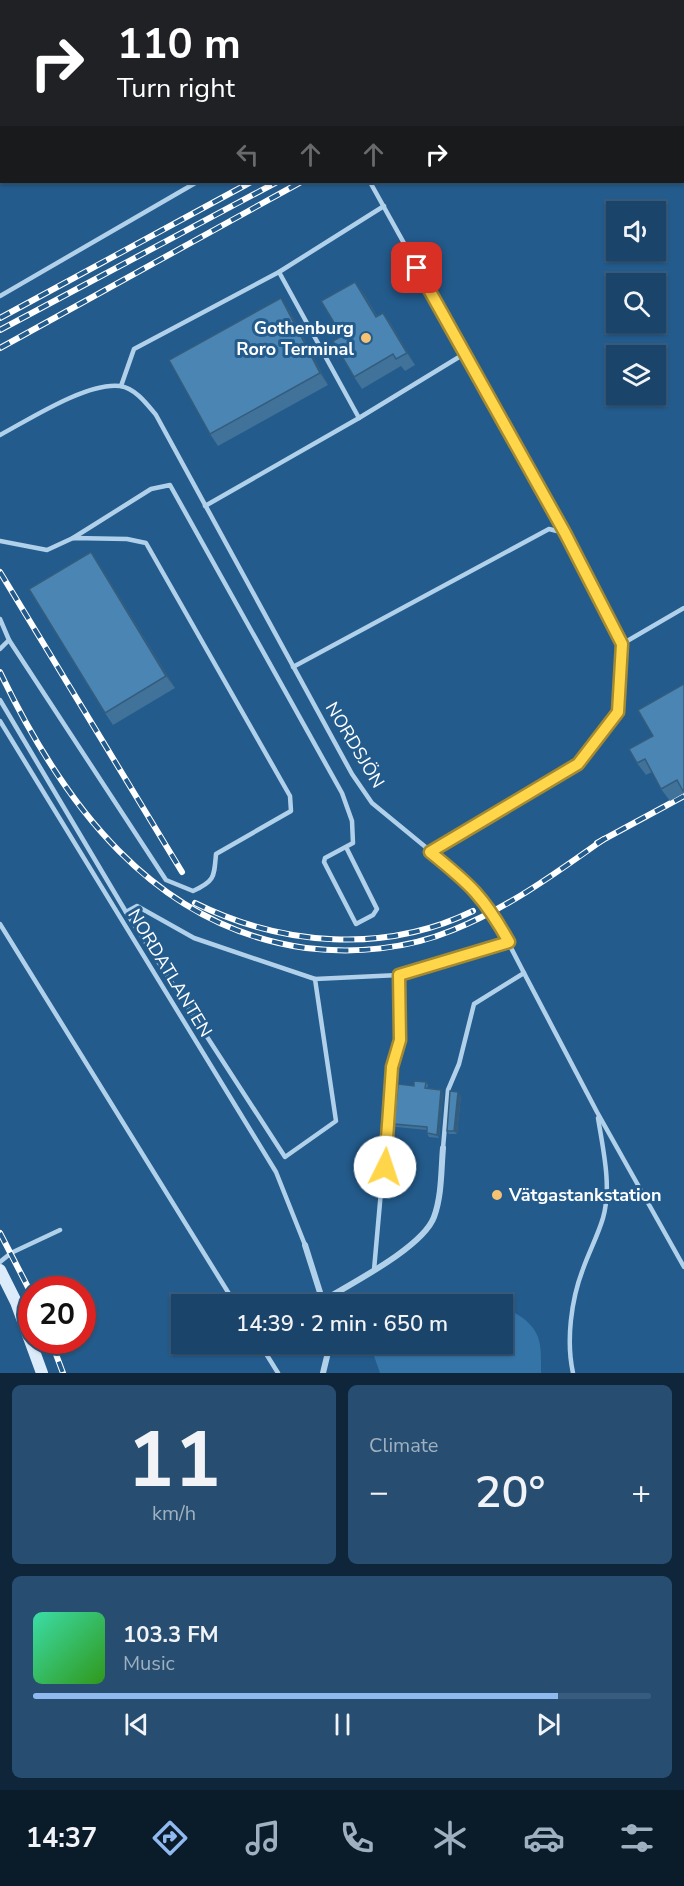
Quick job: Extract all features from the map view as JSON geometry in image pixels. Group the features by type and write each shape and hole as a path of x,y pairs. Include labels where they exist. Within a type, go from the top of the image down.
{"street":[{"path":"338,1294 424,1235 434,1219 439,1200 443,1148"},
{"path":"305,1245 321,1294"},
{"path":"0,1270 16,1302 42,1373"},
{"path":"323,1373 328,1354"}],"lane":[{"path":"0,296 195,183"},
{"path":"371,183 565,533 622,644 618,712 578,764 430,852"},
{"path":"0,435 83,392 121,386 134,350 279,272 384,206"},
{"path":"279,272 359,418"},
{"path":"205,506 359,418 464,354"},
{"name":"NORDSJÖN","path":"121,386 142,399 156,415 352,774 372,802 473,886 487,904 597,1112 684,1267"},
{"path":"0,541 47,550 73,538 152,489 170,485 342,793 352,821 353,843 325,858 324,862 357,924 373,915 378,909 346,847"},
{"path":"293,667 549,529 555,515"},
{"path":"549,529 565,533"},
{"path":"0,619 9,640 166,880 193,891 208,884 214,875 216,854 291,811 291,796 146,543 127,539 73,538"},
{"path":"622,644 684,608"},
{"path":"0,648 9,640"},
{"path":"0,700 126,912 285,1157 336,1121 315,979"},
{"name":"NORDATLANTEN","path":"0,721 276,1172 305,1245"},
{"path":"126,912 137,906 194,938 315,979 399,975 509,942"},
{"path":"0,924 229,1294"},
{"path":"443,1148 448,1090 459,1064 474,1004 524,972"},
{"path":"374,1270 392,1067 400,1040 399,975"},
{"path":"573,1373 570,1357 572,1314 582,1272 604,1216 605,1163 597,1112"},
{"path":"0,1262 11,1253 60,1230"},
{"path":"266,1354 278,1373"}],"shaded area":[{"path":"513,1312 528,1322 537,1334 541,1373 380,1373 372,1354 513,1354"}],"building":[{"path":"355,282 376,317 383,313 407,353 396,359 393,354 354,377 333,341 342,336 321,301"},
{"path":"281,298 320,373 210,434 169,360"},
{"path":"91,552 166,676 105,713 29,589"},
{"path":"684,684 684,790 677,780 661,789 645,759 637,763 629,749 653,736 638,710"},
{"path":"414,1081 426,1082 425,1088 441,1090 437,1135 427,1133 427,1127 394,1124 398,1084 414,1086"},
{"path":"450,1091 458,1092 454,1131 447,1131"}],"railway":[{"path":"0,318 249,183"},
{"path":"0,330 275,183"},
{"path":"0,348 299,183"},
{"path":"0,572 182,872"},
{"path":"0,672 52,767 84,811 119,851 158,886 202,914 251,935 324,950 362,950 418,942 453,930 493,911 531,889 604,839"},
{"path":"597,843 684,796"},
{"path":"195,903 263,928 298,936 334,939 369,939 405,934 439,925 473,911"},
{"path":"0,1233 22,1276"},
{"path":"56,1354 63,1373"}],"place":[{"name":"Gothenburg Roro Terminal","path":"366,338"},
{"name":"Vätgastankstation","path":"497,1195"}],"route":[{"path":"385,1167 392,1067 400,1040 399,975 509,942 492,911 473,886 430,852 578,764 618,712 622,644 565,533 417,268"}]}
